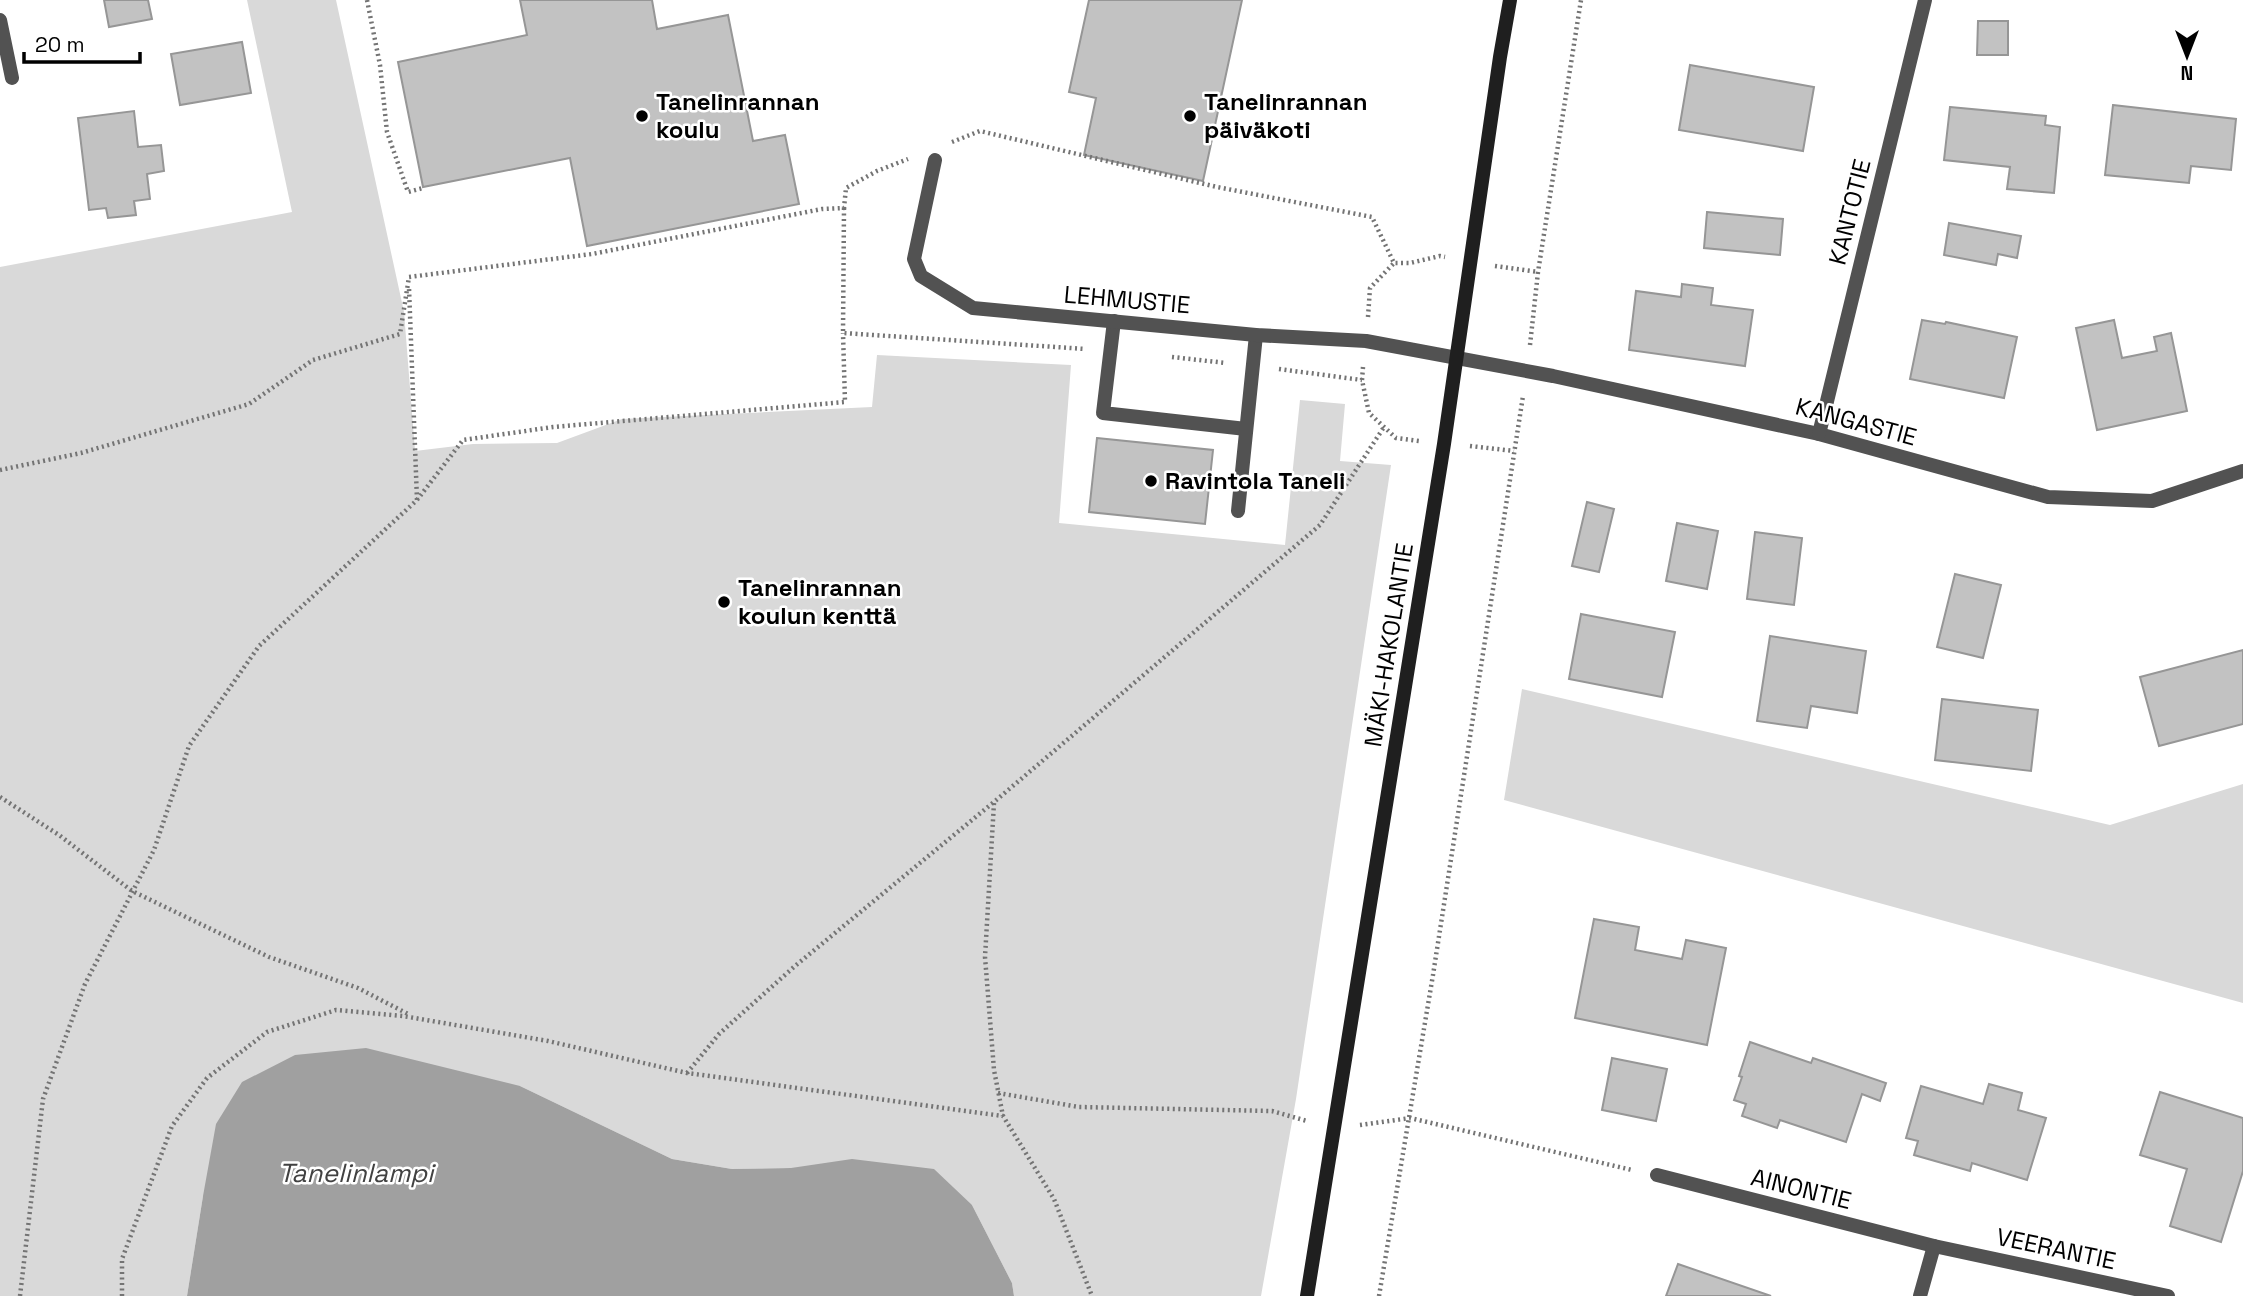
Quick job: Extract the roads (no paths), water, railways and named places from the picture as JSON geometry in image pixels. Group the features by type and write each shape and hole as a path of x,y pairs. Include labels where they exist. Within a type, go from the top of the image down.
{"street":[{"name":"MÄKI-HAKOLANTIE","path":"1307,1296 1444,444 1510,0"},
{"name":"KANTOTIE","path":"1819,434 1925,0"},
{"path":"0,20 12,78"},
{"name":"LEHMUSTIE","path":"935,160 914,259 921,276 972,308 1256,335 1366,341 1456,358"},
{"path":"1114,321 1103,413 1246,429"},
{"path":"1238,510 1256,335"},
{"name":"KANGASTIE","path":"1456,358 1819,434 2048,497 2152,501 2243,471"},
{"name":"AINONTIE","path":"1657,1175 1934,1246"},
{"path":"1920,1296 1934,1246"},
{"name":"VEERANTIE","path":"1934,1246 2168,1296"}],"water":[{"name":"Tanelinlampi","path":"366,1048 520,1086 672,1159 732,1169 791,1168 852,1159 934,1169 972,1205 1012,1283 1014,1296 187,1296 216,1124 242,1082 295,1055"}],"place":[{"name":"Tanelinrannan koulu","path":"642,116"},
{"name":"Tanelinrannan päiväkoti","path":"1190,116"},
{"name":"Ravintola Taneli","path":"1151,481"},
{"name":"Tanelinrannan koulun kenttä","path":"724,602"}]}
